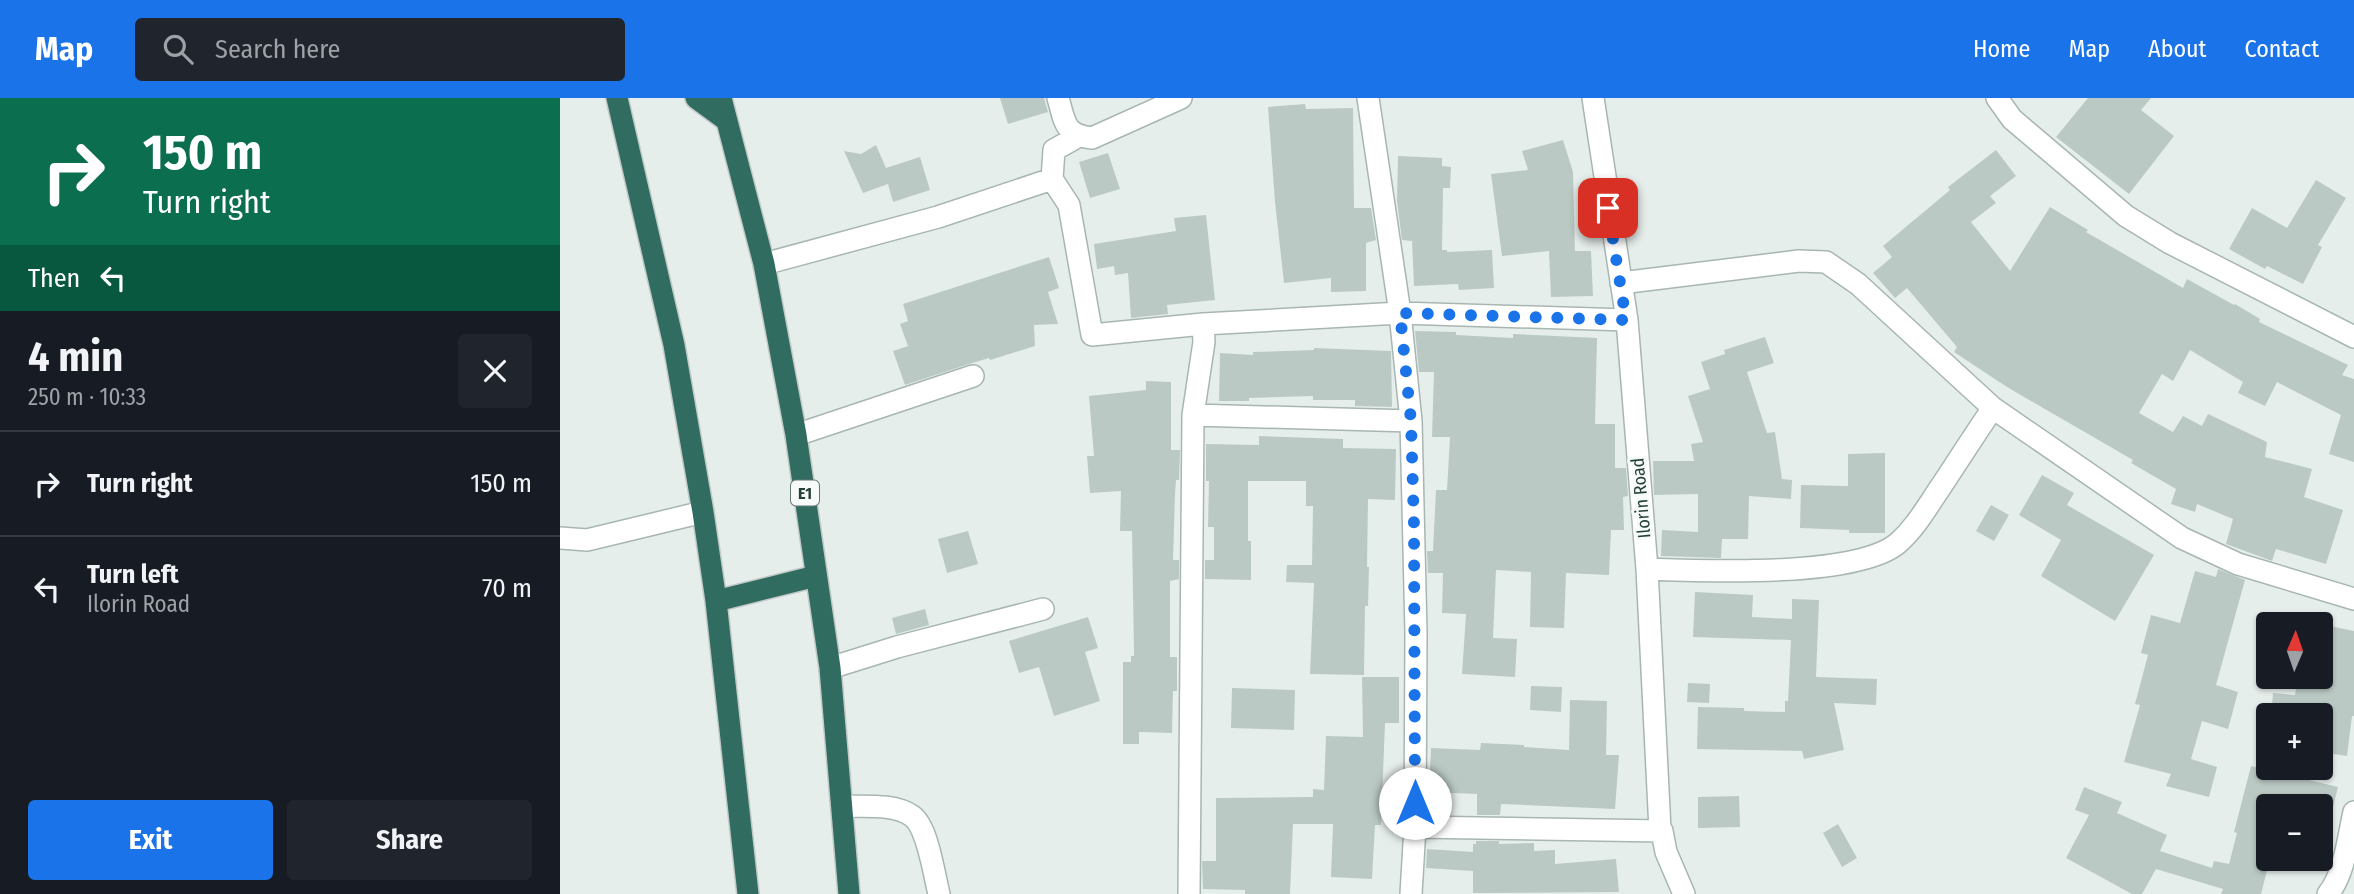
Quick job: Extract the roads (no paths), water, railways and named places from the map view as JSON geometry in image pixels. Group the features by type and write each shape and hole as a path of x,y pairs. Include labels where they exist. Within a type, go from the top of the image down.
{"highway":[{"path":"617,98 674,345 703,512 716,601 748,894"},
{"path":"696,98 726,120"},
{"name":"E1","path":"721,98 764,264 796,435 830,668 849,894"},
{"path":"716,601 816,576"}],"street":[{"path":"1058,98 1067,127 1077,136 1092,138 1181,98"},
{"path":"1368,98 1400,313 1411,421 1416,620 1412,894"},
{"name":"Ilorin Road","path":"1592,98 1626,320 1647,569 1660,830 1666,852 1684,894"},
{"path":"1997,98 2012,120 2126,216 2170,243 2354,337"},
{"path":"1077,136 1054,150 1052,179 1069,205 1093,335 1203,324 1400,313 1626,320"},
{"path":"764,264 938,217 1052,179"},
{"path":"1621,283 1799,261 1826,262 1858,284 1993,408 2182,538 2238,565 2354,599"},
{"path":"1189,894 1193,415 1204,342 1203,324"},
{"path":"796,435 974,376"},
{"path":"1647,569 1749,572 1844,563 1869,557 1896,545 1914,527 1993,408"},
{"path":"1193,415 1411,421"},
{"path":"560,538 587,540 703,512"},
{"path":"830,668 897,647 1043,609"},
{"path":"842,806 893,808 913,816 923,831 939,894"},
{"path":"2328,894 2334,886 2341,865 2354,812"},
{"path":"1415,827 1662,831"}]}
